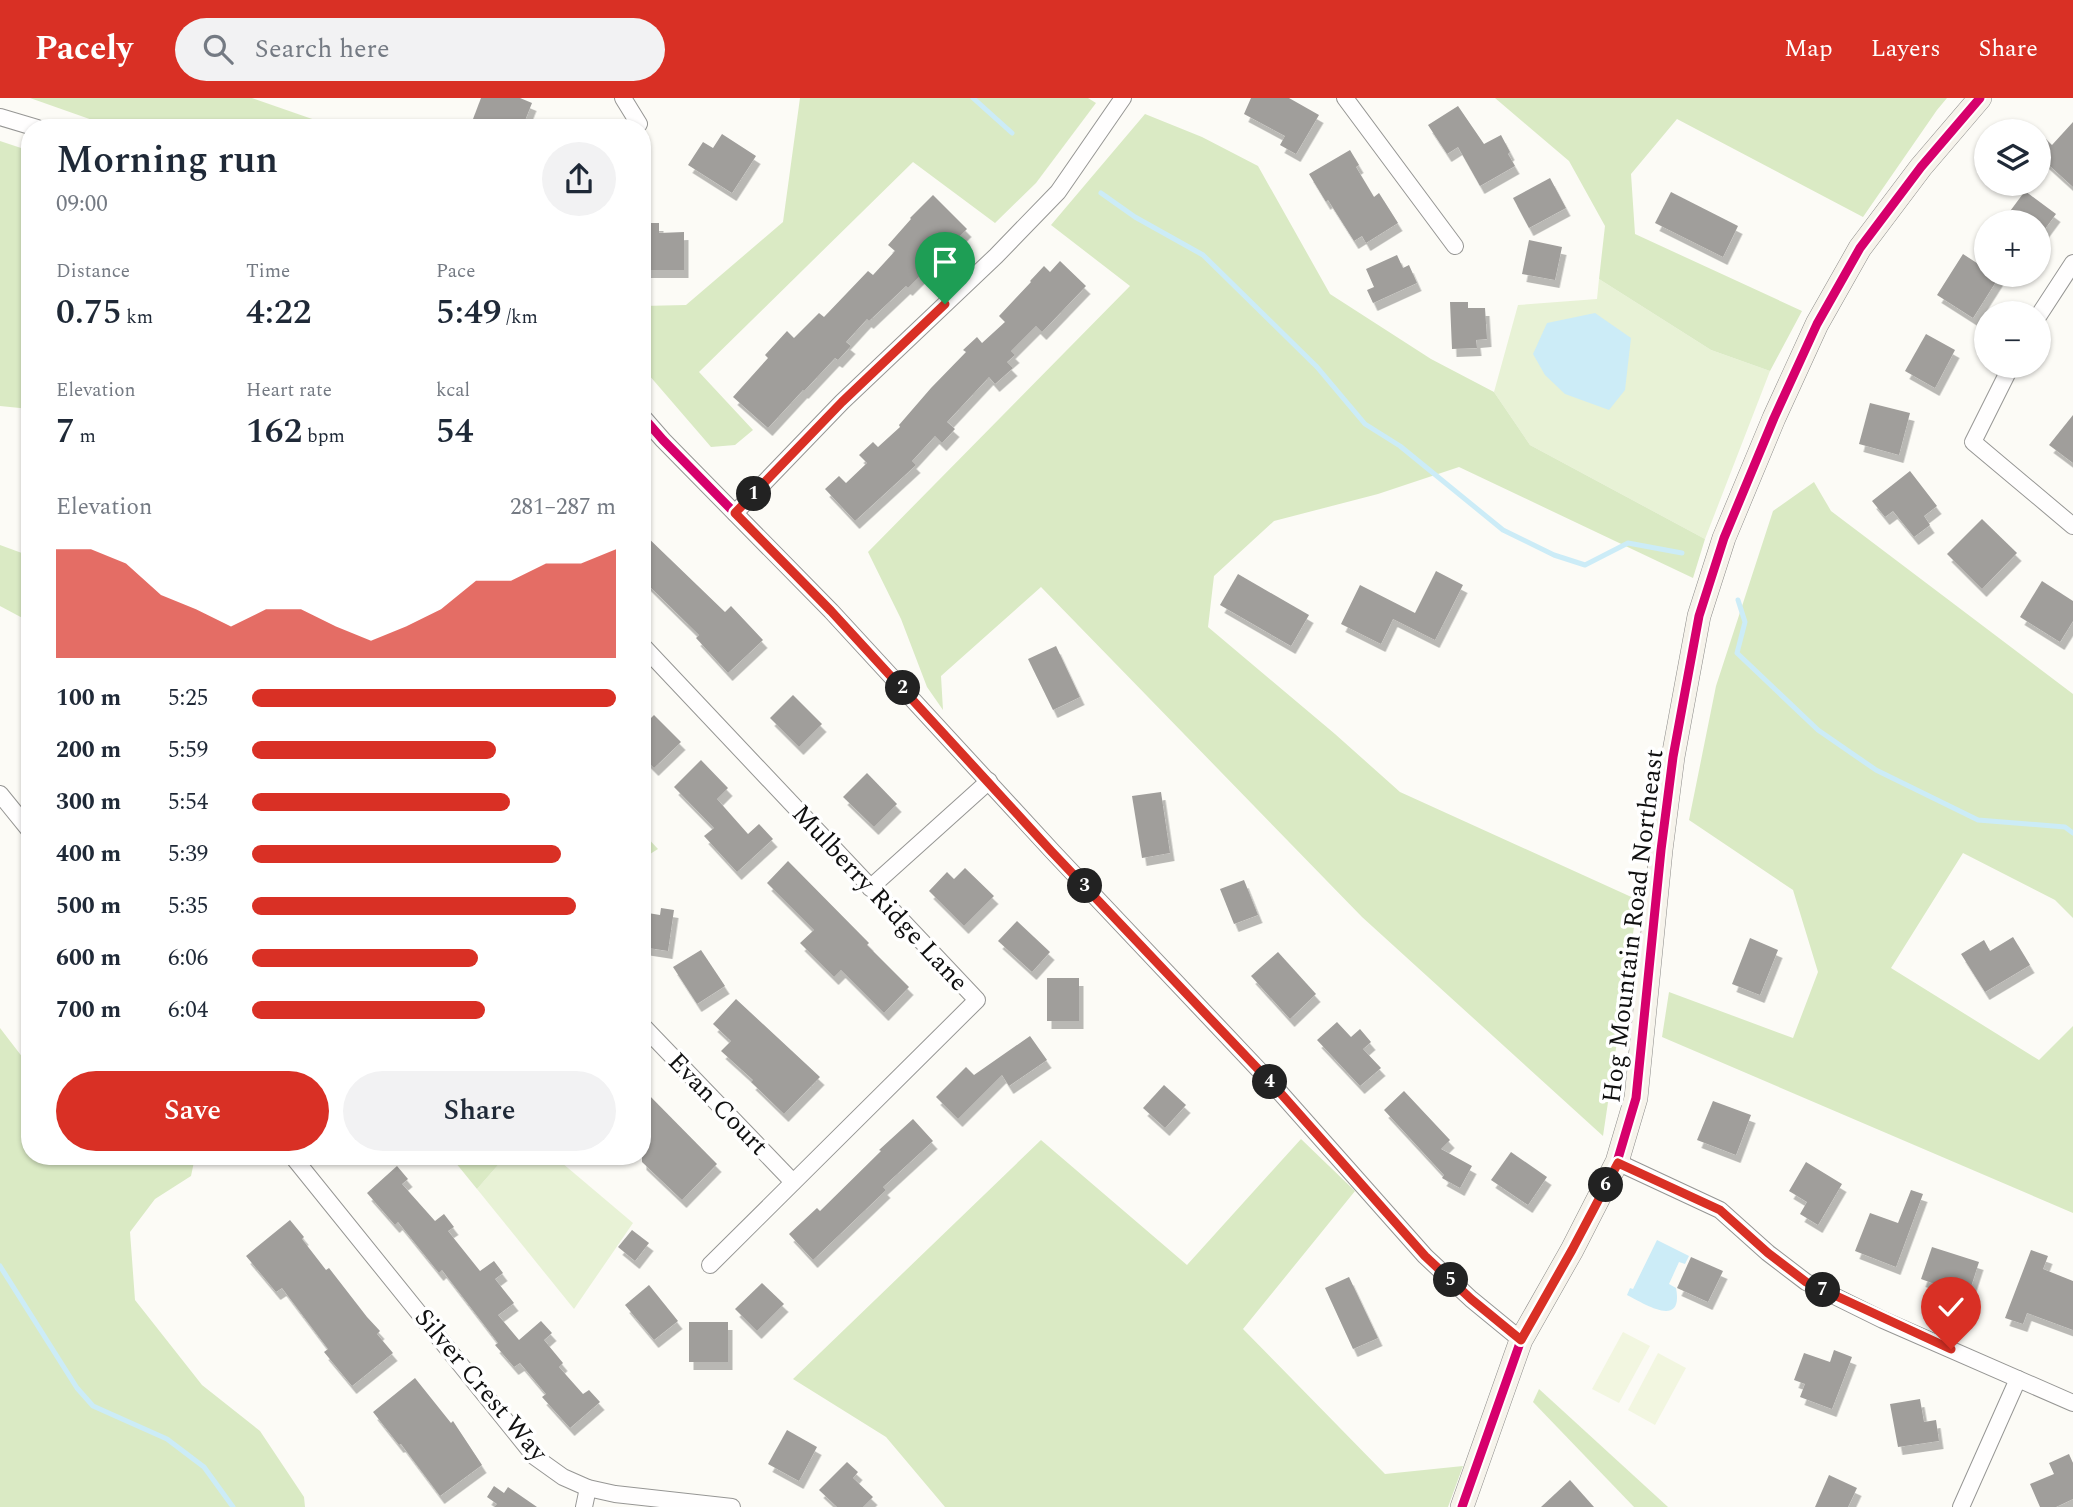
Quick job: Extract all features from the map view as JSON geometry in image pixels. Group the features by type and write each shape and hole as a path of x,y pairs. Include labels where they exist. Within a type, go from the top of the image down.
{"street":[{"path":"623,98 636,119"},
{"path":"735,513 842,402 996,256 1058,192 1123,98"},
{"path":"1345,98 1455,246"},
{"name":"Hog Mountain Road Northeast","path":"1462,1507 1521,1340 1618,1163 1636,1098 1673,757 1699,616 1724,538 1817,324 1860,248 1921,167 1980,98"},
{"path":"0,117 21,123"},
{"path":"2048,301 2073,263"},
{"path":"2005,378 1973,442 2073,526"},
{"path":"651,426 831,611 1052,852 1276,1088 1425,1256 1521,1340"},
{"name":"Mulberry Ridge Lane","path":"651,655 976,1000 710,1265"},
{"path":"870,888 989,781"},
{"path":"0,794 21,820"},
{"name":"Evan Court","path":"651,1034 793,1182"},
{"path":"1618,1163 1720,1210 1768,1253 1806,1282 1883,1320 2073,1403"},
{"name":"Silver Crest Way","path":"299,1165 535,1457 563,1477 588,1488 615,1494 732,1507"},
{"path":"1961,1507 2018,1379"},
{"path":"584,1507 588,1488"}],"green space":[{"path":"30,98 252,98 312,119 90,119"},
{"path":"800,98 1088,98 1096,103 1036,183 995,223 913,162 699,372 753,430 735,445 711,447 651,377 651,306 686,305 783,222"},
{"path":"1495,98 1947,98 1863,217 1677,119 1631,174 1635,234 1802,311 1770,371 1711,350 1599,279 1605,226 1569,161"},
{"path":"1145,114 1202,137 1258,166 1330,294 1431,359 1494,392 1530,445 1705,539 1693,578 1459,467 1378,494 1274,521 1214,576 1208,627 1400,792 1638,900 1603,1136 1362,917 1041,587 941,676 943,710 927,687 901,619 868,552 1130,286 1051,225"},
{"path":"0,141 21,148 21,408 0,406"},
{"path":"1599,279 1711,350 1770,371 1705,539 1530,445 1494,392 1518,305 1597,299"},
{"path":"1814,482 1831,511 2073,694 2073,918 2055,900 1963,853 1891,968 2039,1060 2073,1026 2073,1213 1662,1037 1669,992 1793,1038 1818,972 1793,890 1689,820 1716,686 1773,511"},
{"path":"0,545 21,553 21,617 0,606"},
{"path":"651,842 658,849 651,853"},
{"path":"0,1028 21,1055 21,1165 193,1165 191,1176 155,1199 130,1232 135,1300 202,1385 260,1431 304,1497 305,1507 0,1507"},
{"path":"1301,1139 1355,1191 1243,1329 1385,1474 1463,1466 1448,1507 945,1507 886,1437 793,1379 1041,1140 1187,1265"},
{"path":"458,1165 498,1165 477,1189"},
{"path":"498,1165 564,1165 633,1223 574,1309 477,1189"},
{"path":"1623,1332 1650,1346 1619,1403 1592,1389"},
{"path":"1658,1353 1686,1368 1655,1425 1628,1410"},
{"path":"1539,1389 1668,1507 1634,1507 1533,1402"}],"water":[{"path":"1595,313 1631,338 1625,390 1609,410 1565,394 1545,375 1533,354 1547,323"},
{"path":"1657,1240 1689,1256 1685,1264 1679,1262 1669,1284 1676,1288 1677,1301 1674,1308 1668,1311 1627,1295 1630,1288 1633,1289"}],"building":[{"path":"481,98 520,98 532,103 526,119 473,119"},
{"path":"1251,98 1289,98 1319,115 1296,154 1280,145 1285,136 1244,114"},
{"path":"1458,106 1484,144 1501,135 1515,166 1480,186 1458,147 1447,154 1428,125"},
{"path":"2073,122 2073,187 2051,167 2052,145"},
{"path":"722,134 756,156 732,193 688,165 703,142 713,148"},
{"path":"1350,150 1359,165 1356,167 1374,197 1379,193 1398,223 1366,243 1362,236 1354,241 1309,174"},
{"path":"1550,178 1566,208 1529,228 1513,198"},
{"path":"1671,192 1738,226 1723,257 1655,223"},
{"path":"933,195 967,229 908,288 906,286 869,321 867,319 846,342 851,346 838,360 835,358 768,428 733,397 768,358 765,355 787,331 794,338 819,313 824,317 868,271 873,275 895,251 888,245"},
{"path":"2021,196 2032,196 2051,210 2011,210"},
{"path":"651,223 659,223 659,233 684,232 684,270 651,270"},
{"path":"1529,240 1562,247 1555,280 1522,274"},
{"path":"1963,254 1974,261 1974,287 1993,287 1984,301 1974,301 1973,318 1937,295"},
{"path":"1397,255 1403,268 1409,265 1417,283 1373,303 1367,290 1374,287 1366,269"},
{"path":"1060,261 1086,286 1042,332 1036,326 1011,351 1015,355 1007,362 1013,368 995,384 989,377 947,422 955,429 942,443 935,436 912,461 916,465 855,521 825,489 839,476 846,483 867,463 859,455 873,442 878,447 900,427 931,388 966,352 963,350 977,337 982,343 1005,322 999,316 1030,281 1044,266 1050,272"},
{"path":"1450,302 1468,302 1468,308 1485,308 1487,339 1476,340 1477,348 1452,349"},
{"path":"1926,334 1955,350 1935,388 1905,371"},
{"path":"1870,403 1910,413 1899,455 1859,444"},
{"path":"2073,415 2073,463 2049,445"},
{"path":"1910,471 1937,506 1924,516 1930,525 1914,537 1893,511 1885,517 1872,501"},
{"path":"1982,519 2017,553 1982,589 1947,554"},
{"path":"651,541 725,612 731,606 763,640 728,673 696,638 699,635 651,588"},
{"path":"1436,571 1463,585 1435,640 1393,619 1381,644 1341,624 1360,585 1415,613"},
{"path":"1238,574 1309,615 1291,646 1220,605"},
{"path":"2042,581 2073,601 2073,621 2060,642 2020,617"},
{"path":"1056,646 1080,697 1053,710 1028,659"},
{"path":"793,695 822,724 799,747 770,718"},
{"path":"654,715 681,742 654,768 651,765 651,718"},
{"path":"701,760 728,788 717,799 748,834 759,824 773,839 737,872 704,836 714,828 674,787"},
{"path":"867,773 897,804 874,827 843,797"},
{"path":"1161,792 1170,853 1142,858 1132,796"},
{"path":"788,861 909,987 884,1013 841,970 834,977 800,943 814,930 767,883"},
{"path":"965,868 994,896 964,926 929,891 947,872 954,879"},
{"path":"1244,880 1258,915 1234,924 1220,889"},
{"path":"661,908 674,910 668,951 651,948 651,914 660,915"},
{"path":"1017,921 1050,952 1032,972 998,941"},
{"path":"2013,937 2030,965 1985,992 1961,954 1984,940 1990,951"},
{"path":"1750,938 1778,950 1760,995 1732,984"},
{"path":"701,950 725,986 697,1004 673,967"},
{"path":"1278,952 1316,994 1290,1019 1251,976"},
{"path":"1047,978 1079,978 1079,1021 1047,1021"},
{"path":"736,999 820,1077 784,1114 751,1082 753,1080 721,1051 731,1041 713,1024"},
{"path":"1337,1022 1351,1037 1360,1029 1371,1042 1363,1049 1381,1068 1360,1086 1317,1040"},
{"path":"1030,1036 1047,1060 1009,1086 1002,1075 958,1119 936,1097 966,1067 974,1075"},
{"path":"1164,1085 1186,1105 1165,1128 1143,1108"},
{"path":"1404,1091 1450,1140 1441,1149 1472,1166 1460,1188 1442,1178 1444,1175 1384,1110"},
{"path":"651,1097 717,1164 682,1200 645,1165 651,1165"},
{"path":"1713,1101 1751,1115 1736,1155 1697,1140"},
{"path":"913,1119 933,1141 883,1187 886,1190 813,1260 789,1234 817,1208 820,1211"},
{"path":"1511,1152 1547,1177 1528,1205 1491,1180"},
{"path":"1806,1162 1842,1184 1818,1225 1800,1214 1807,1202 1789,1191"},
{"path":"397,1166 408,1179 402,1184 435,1221 444,1214 454,1227 448,1231 480,1271 494,1261 503,1273 495,1279 514,1303 498,1315 519,1340 541,1321 552,1333 544,1340 563,1363 559,1367 583,1394 589,1390 600,1402 570,1428 542,1397 546,1394 520,1363 514,1367 495,1345 498,1343 442,1270 439,1273 398,1222 395,1225 367,1193"},
{"path":"1911,1190 1923,1194 1896,1267 1855,1251 1870,1213 1898,1223"},
{"path":"290,1220 326,1270 329,1268 380,1331 377,1334 393,1353 352,1386 324,1352 328,1349 282,1288 276,1292 246,1256"},
{"path":"632,1230 649,1243 635,1261 618,1247"},
{"path":"1932,1247 1979,1262 1968,1296 1921,1279"},
{"path":"2031,1250 2048,1256 2043,1269 2073,1281 2073,1330 2027,1313 2023,1324 2005,1318"},
{"path":"1691,1257 1723,1271 1708,1302 1677,1288"},
{"path":"1349,1277 1378,1338 1353,1349 1325,1288"},
{"path":"762,1283 784,1304 757,1331 735,1309"},
{"path":"649,1285 678,1321 654,1340 625,1305"},
{"path":"689,1322 728,1322 728,1362 689,1362"},
{"path":"1834,1350 1852,1357 1832,1409 1800,1397 1805,1384 1794,1380 1804,1353 1830,1362"},
{"path":"415,1378 451,1423 453,1421 482,1465 440,1496 373,1412"},
{"path":"1920,1399 1924,1422 1936,1420 1939,1441 1898,1447 1890,1404"},
{"path":"787,1430 817,1447 799,1481 768,1464"},
{"path":"2069,1454 2073,1463 2073,1499 2056,1507 2040,1507 2030,1484 2054,1474 2049,1463"},
{"path":"847,1462 858,1472 853,1478 873,1497 863,1507 837,1507 819,1490"},
{"path":"1829,1475 1857,1488 1848,1507 1815,1507"},
{"path":"1570,1480 1594,1507 1541,1507"},
{"path":"494,1486 504,1493 508,1487 537,1507 494,1507 497,1504 487,1497"}],"waterway":[{"path":"973,98 1012,133"},
{"path":"1101,193 1135,217 1203,255 1317,367 1365,424 1400,446 1503,530 1554,555 1585,565 1628,543 1682,553"},
{"path":"1738,600 1745,622 1737,653 1818,730 1876,770 1978,820 2065,827 2073,833"},
{"path":"0,1266 77,1388 93,1406 167,1439 204,1467 233,1507"}],"cycle path":[{"path":"1462,1507 1521,1340 1572,1250 1617,1162 1636,1098 1673,757 1699,616 1724,538 1817,324 1860,248 1921,167 1980,98"},
{"path":"651,426 831,611 1276,1088 1425,1256 1521,1340"}],"route":[{"path":"945,304 842,402 735,513 831,611 1052,852 1276,1088 1425,1256 1521,1340 1618,1163 1720,1210 1768,1253 1806,1282 1883,1320 1951,1349"}]}
